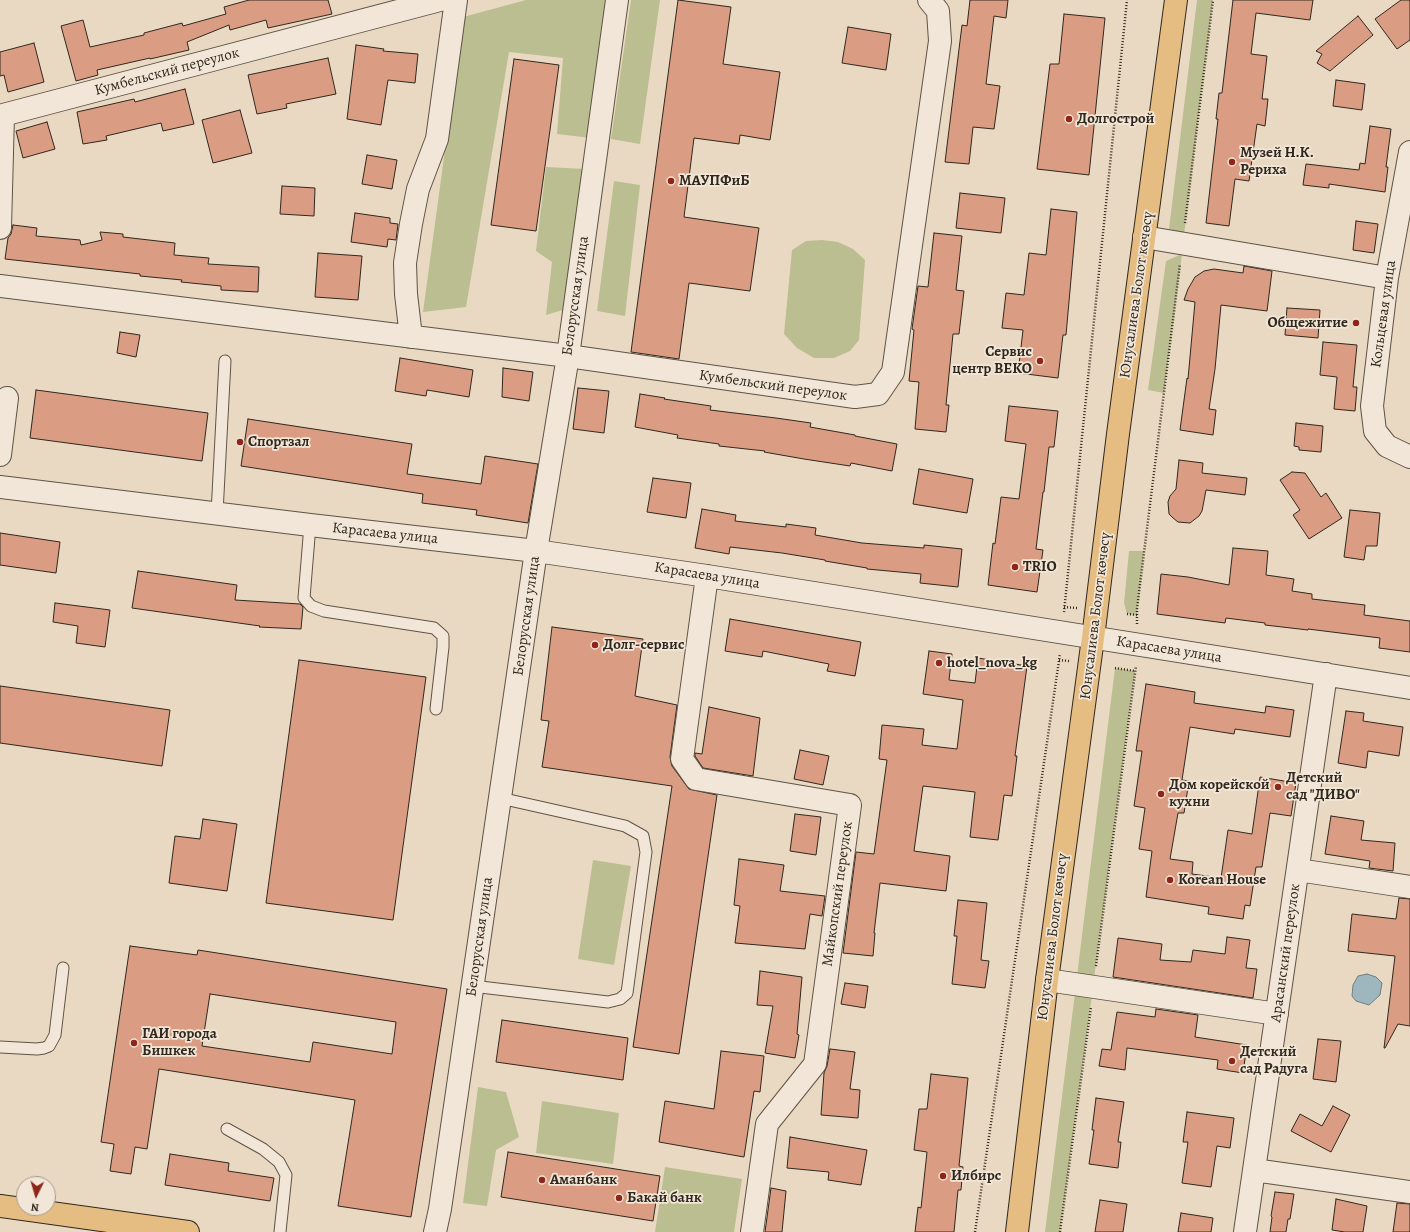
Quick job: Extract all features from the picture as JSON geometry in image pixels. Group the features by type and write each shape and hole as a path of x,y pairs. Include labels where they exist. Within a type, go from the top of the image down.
{"main road":[{"name":"Юнусалиева Болот көчөсү","path":"1017,1232 1047,980 1176,0"},
{"path":"0,1206 188,1232"}],"street":[{"name":"Кумбельский переулок","path":"0,228 2,115 440,0"},
{"path":"410,337 406,294 406,255 418,189 437,139 456,0"},
{"name":"Белорусская улица","path":"435,1232 441,1201 536,551 568,356 617,0"},
{"name":"Кумбельский переулок","path":"0,286 568,356 854,398 878,394 893,372 940,41 938,11 929,0"},
{"name":"Кольцевая улица","path":"1410,152 1387,278 1372,406 1374,430 1387,446 1410,457"},
{"path":"1144,237 1387,278"},
{"path":"0,455 7,398"},
{"name":"Карасаева улица","path":"0,487 536,551 708,576 1410,688"},
{"name":"Майкопский переулок","path":"708,576 682,759 696,779 850,805 816,1064 767,1124 752,1232"},
{"name":"Арасанский переулок","path":"1245,1232 1326,674"},
{"path":"1298,870 1410,887"},
{"path":"1047,980 1277,1014"},
{"path":"1254,1170 1410,1192"}],"lane":[{"path":"217,513 225,362"},
{"path":"310,525 304,598 311,606 324,611 434,628 443,636 436,709"},
{"path":"472,986 608,1002 620,999 627,993 646,852 642,836 625,826 500,798"},
{"path":"0,1047 37,1049 49,1046 55,1035 63,968"},
{"path":"227,1129 264,1149 279,1162 286,1176 280,1232"}],"path":[{"path":"1063,618 1127,0"},
{"path":"1137,629 1137,615 1214,0"},
{"path":"1064,607 1079,608"},
{"path":"1127,614 1137,615"},
{"path":"975,1232 1060,654"},
{"path":"1059,660 1072,662"},
{"path":"1060,1232 1136,666"},
{"path":"1115,668 1135,671"}],"green space":[{"path":"526,0 609,0 591,138 557,134 563,58 509,52 466,307 423,312 463,17"},
{"path":"631,0 660,0 640,144 611,139"},
{"path":"1197,0 1213,0 1184,235 1169,229"},
{"path":"546,167 585,169 566,309 546,315 552,262 536,251"},
{"path":"614,181 640,185 625,316 597,311"},
{"path":"822,240 838,242 853,249 865,260 859,340 850,351 834,358 814,358 797,348 784,334 792,250 806,241"},
{"path":"1182,254 1164,393 1148,390 1166,261"},
{"path":"1129,551 1144,551 1137,615 1127,614 1124,603"},
{"path":"1115,668 1135,671 1094,979 1077,976"},
{"path":"593,860 631,866 614,965 578,959"},
{"path":"1075,993 1092,995 1060,1232 1045,1232"},
{"path":"478,1087 506,1092 519,1137 496,1150 487,1206 463,1203"},
{"path":"542,1101 619,1113 613,1164 536,1153"},
{"path":"665,1167 742,1179 734,1232 655,1232"}],"water":[{"path":"1367,974 1376,977 1382,983 1380,995 1369,1005 1356,1001 1352,996 1353,985 1358,976"}],"building":[{"path":"249,0 328,0 332,14 268,28 266,20 230,30 229,25 187,42 189,50 97,70 98,75 76,81 61,26 83,20 90,47 144,35 144,33 182,23 183,26 226,14 224,7"},
{"name":"МАУПФиБ","path":"678,0 731,7 723,64 780,72 770,140 740,135 739,144 694,138 684,217 759,228 750,291 689,283 679,359 631,352"},
{"path":"970,0 1008,0 1006,18 994,16 986,84 1000,86 994,129 973,127 969,164 945,162 962,25 967,26"},
{"path":"1233,0 1313,0 1310,20 1256,13 1251,54 1267,56 1262,99 1268,99 1265,126 1257,124 1249,181 1235,179 1229,226 1206,223 1218,119 1216,119 1219,93 1222,93"},
{"path":"1401,0 1410,0 1410,40 1397,49 1375,19"},
{"name":"Долгострой","path":"1064,14 1105,18 1089,175 1037,169 1050,64 1059,64"},
{"path":"1358,16 1373,35 1330,71 1317,63 1322,54 1316,51"},
{"path":"848,27 891,34 886,70 842,63"},
{"path":"34,43 44,82 8,92 4,75 0,76 0,52"},
{"path":"356,45 384,49 383,51 418,54 415,83 388,80 381,125 347,119"},
{"path":"328,58 336,94 286,104 287,108 257,114 248,75"},
{"path":"514,59 559,65 536,231 491,225"},
{"path":"1336,80 1365,84 1362,110 1333,106"},
{"path":"185,89 194,124 163,131 161,123 106,136 107,140 83,144 77,112 134,99 135,102"},
{"path":"240,110 252,153 213,163 202,120"},
{"path":"47,122 55,149 23,158 16,131"},
{"path":"1370,126 1391,129 1386,167 1388,167 1385,192 1329,184 1329,188 1303,185 1306,164 1359,170 1360,163 1365,164"},
{"path":"367,155 397,160 392,189 362,184"},
{"path":"282,186 315,188 314,216 280,214"},
{"path":"960,193 1005,198 1001,233 956,228"},
{"path":"1051,209 1077,212 1066,335 1063,335 1058,378 1018,373 1023,330 1002,328 1006,293 1024,295 1029,253 1046,255"},
{"path":"355,213 390,218 390,223 398,224 396,240 388,239 387,247 351,242"},
{"path":"1356,221 1378,224 1374,253 1353,250"},
{"path":"13,225 37,228 36,236 80,240 81,245 102,240 100,232 123,234 123,237 175,243 174,255 209,258 208,264 259,267 258,292 221,290 221,286 181,282 182,280 5,259 8,238 11,234"},
{"path":"934,233 962,236 956,290 964,291 959,334 953,334 946,405 949,405 946,432 915,429 919,382 909,381 914,330 912,329 918,286 928,287"},
{"path":"318,253 362,256 358,300 315,297"},
{"path":"1244,266 1272,271 1267,311 1221,305 1215,369 1209,409 1216,410 1213,435 1180,430 1187,378 1188,379 1195,302 1184,300 1188,289 1195,277 1204,271 1214,269 1243,273"},
{"path":"1287,308 1320,310 1318,338 1285,335"},
{"path":"120,332 140,335 136,357 117,353"},
{"path":"1323,342 1357,345 1353,387 1357,387 1355,411 1334,409 1337,377 1320,375"},
{"path":"400,358 473,370 469,397 427,390 426,396 395,391"},
{"path":"503,368 533,372 529,401 502,397"},
{"path":"578,388 609,391 604,433 573,429"},
{"path":"36,390 208,413 202,461 30,438"},
{"path":"640,394 711,406 710,410 811,423 810,427 897,444 892,471 851,463 850,466 764,452 765,451 719,446 719,444 677,438 678,435 635,427"},
{"path":"1009,406 1058,411 1054,447 1049,447 1036,549 1043,550 1037,592 988,585 1001,497 1019,499 1026,444 1005,441"},
{"path":"248,419 412,444 407,474 481,484 485,456 538,464 528,523 476,515 477,510 422,503 423,494 241,466"},
{"path":"1296,423 1323,426 1321,452 1299,450 1299,447 1294,446"},
{"path":"1179,460 1203,463 1202,473 1247,478 1245,495 1206,490 1202,511 1199,516 1190,523 1178,522 1169,514 1168,502 1170,496 1176,489"},
{"path":"919,469 973,479 967,513 913,504"},
{"path":"1292,472 1305,473 1321,497 1326,493 1342,518 1309,539 1293,515 1300,510 1280,480"},
{"path":"653,478 691,483 686,518 647,512"},
{"path":"702,509 736,515 735,521 786,527 786,524 816,528 815,535 862,543 924,548 924,545 962,549 958,587 920,583 921,574 867,569 782,553 730,547 729,554 695,548"},
{"path":"1350,510 1380,513 1377,546 1366,546 1364,560 1344,557"},
{"path":"0,533 60,542 56,573 0,565"},
{"path":"1233,548 1268,551 1266,575 1294,579 1292,591 1312,594 1312,599 1365,605 1364,615 1410,621 1410,652 1379,648 1380,638 1265,625 1265,623 1226,618 1225,623 1157,614 1161,574 1188,577 1229,585"},
{"path":"138,571 237,585 235,600 300,604 303,607 301,629 259,627 260,626 132,608"},
{"path":"55,603 110,610 105,647 76,643 78,626 53,622"},
{"path":"730,619 861,642 855,676 827,671 829,664 763,651 762,657 725,651"},
{"path":"552,627 643,639 635,696 677,705 670,757 672,766 689,789 717,795 679,1054 633,1047 672,786 542,767 549,721 541,720"},
{"path":"929,651 952,654 949,680 975,683 978,658 1027,666 1015,756 1017,756 1012,796 1004,795 998,840 970,837 975,792 923,786 914,851 950,856 946,891 880,883 873,956 843,953 856,852 874,854 887,760 879,759 882,725 924,729 922,745 957,749 963,700 923,694"},
{"path":"299,660 426,677 393,920 266,903"},
{"path":"1146,684 1195,692 1194,703 1265,713 1266,706 1294,710 1290,737 1235,729 1234,734 1190,727 1182,780 1189,781 1184,813 1178,813 1170,859 1193,862 1192,874 1221,878 1228,830 1252,834 1260,777 1296,783 1291,816 1270,813 1262,867 1256,867 1250,906 1245,905 1243,919 1208,914 1209,907 1146,897 1152,851 1139,849 1145,808 1134,806 1142,751 1136,751"},
{"path":"0,686 170,710 162,766 0,743"},
{"path":"709,707 760,718 753,776 703,768 695,756 695,753 702,754"},
{"path":"1346,711 1364,713 1363,721 1403,727 1399,756 1368,751 1366,768 1338,763"},
{"path":"800,750 829,756 823,785 794,779"},
{"path":"795,814 821,817 816,855 790,851"},
{"path":"1331,816 1364,821 1361,840 1395,843 1393,871 1369,868 1370,861 1325,854"},
{"path":"203,819 237,824 227,891 169,883 175,836 200,839"},
{"path":"739,859 784,865 780,891 825,896 822,916 810,914 805,949 735,943 740,906 734,905"},
{"path":"1399,898 1410,899 1410,1026 1398,1024 1384,1048 1395,956 1348,951 1352,914 1396,919"},
{"path":"958,900 987,903 981,960 989,961 985,988 952,984 957,936 954,936"},
{"path":"1227,937 1250,940 1246,968 1257,969 1253,998 1113,977 1118,938 1162,944 1160,960 1191,962 1193,950 1225,954"},
{"path":"130,946 197,955 198,950 447,989 411,1217 338,1206 355,1100 159,1069 147,1149 135,1147 131,1174 110,1171 114,1144 101,1142","holes":["210,994 396,1022 392,1054 313,1042 310,1062 202,1046"]},
{"path":"760,971 802,977 797,1034 799,1035 795,1058 765,1053 773,1006 757,1005"},
{"path":"845,983 868,986 865,1008 841,1004"},
{"path":"1156,1009 1198,1015 1195,1037 1247,1045 1243,1073 1217,1069 1218,1060 1127,1048 1125,1070 1099,1066 1102,1049 1111,1050 1117,1012 1155,1017"},
{"path":"502,1020 628,1038 623,1080 496,1062"},
{"path":"1318,1039 1341,1041 1336,1082 1313,1079"},
{"path":"830,1049 855,1052 850,1089 860,1090 858,1118 821,1115 824,1073 827,1066"},
{"path":"721,1051 764,1056 760,1092 754,1091 744,1157 659,1142 665,1101 714,1109"},
{"path":"931,1074 968,1078 959,1166 963,1167 961,1190 958,1190 954,1232 915,1232 918,1207 921,1208 927,1152 914,1150 919,1109 927,1109"},
{"path":"1096,1098 1124,1102 1118,1142 1121,1142 1118,1168 1089,1164 1094,1130 1092,1130"},
{"path":"1333,1106 1350,1115 1331,1152 1291,1131 1300,1114 1322,1126"},
{"path":"1187,1112 1234,1118 1230,1148 1217,1146 1211,1187 1182,1183 1188,1142 1183,1142"},
{"path":"790,1137 867,1150 861,1185 828,1180 829,1172 787,1168"},
{"path":"508,1152 660,1176 653,1221 501,1197"},
{"path":"170,1154 229,1163 228,1171 274,1178 270,1201 165,1185"},
{"path":"771,1188 786,1191 782,1232 765,1232"},
{"path":"1275,1192 1294,1194 1290,1219 1288,1219 1286,1232 1270,1232"},
{"path":"1336,1199 1367,1206 1363,1232 1332,1230"},
{"path":"1100,1200 1127,1204 1123,1232 1095,1232"},
{"path":"1397,1203 1410,1204 1410,1232 1393,1232"},
{"path":"1181,1213 1213,1218 1211,1232 1178,1232"}],"place":[{"name":"Долгострой","path":"1069,119"},
{"name":"Музей Н.К. Рериха","path":"1232,162"},
{"name":"МАУПФиБ","path":"671,181"},
{"name":"Общежитие","path":"1356,323"},
{"name":"Сервис центр BEKO","path":"1040,361"},
{"name":"Спортзал","path":"240,442"},
{"name":"TRIO","path":"1015,567"},
{"name":"Долг-сервис","path":"595,645"},
{"name":"hotel_nova_kg","path":"939,663"},
{"name":"Детский сад \"ДИВО\"","path":"1278,787"},
{"name":"Дом корейской кухни","path":"1161,794"},
{"name":"Korean House","path":"1170,880"},
{"name":"ГАИ города Бишкек","path":"134,1043"},
{"name":"Детский сад Радуга","path":"1232,1061"},
{"name":"Илбирс","path":"943,1176"},
{"name":"Аманбанк","path":"542,1180"},
{"name":"Бакай банк","path":"619,1198"}]}
